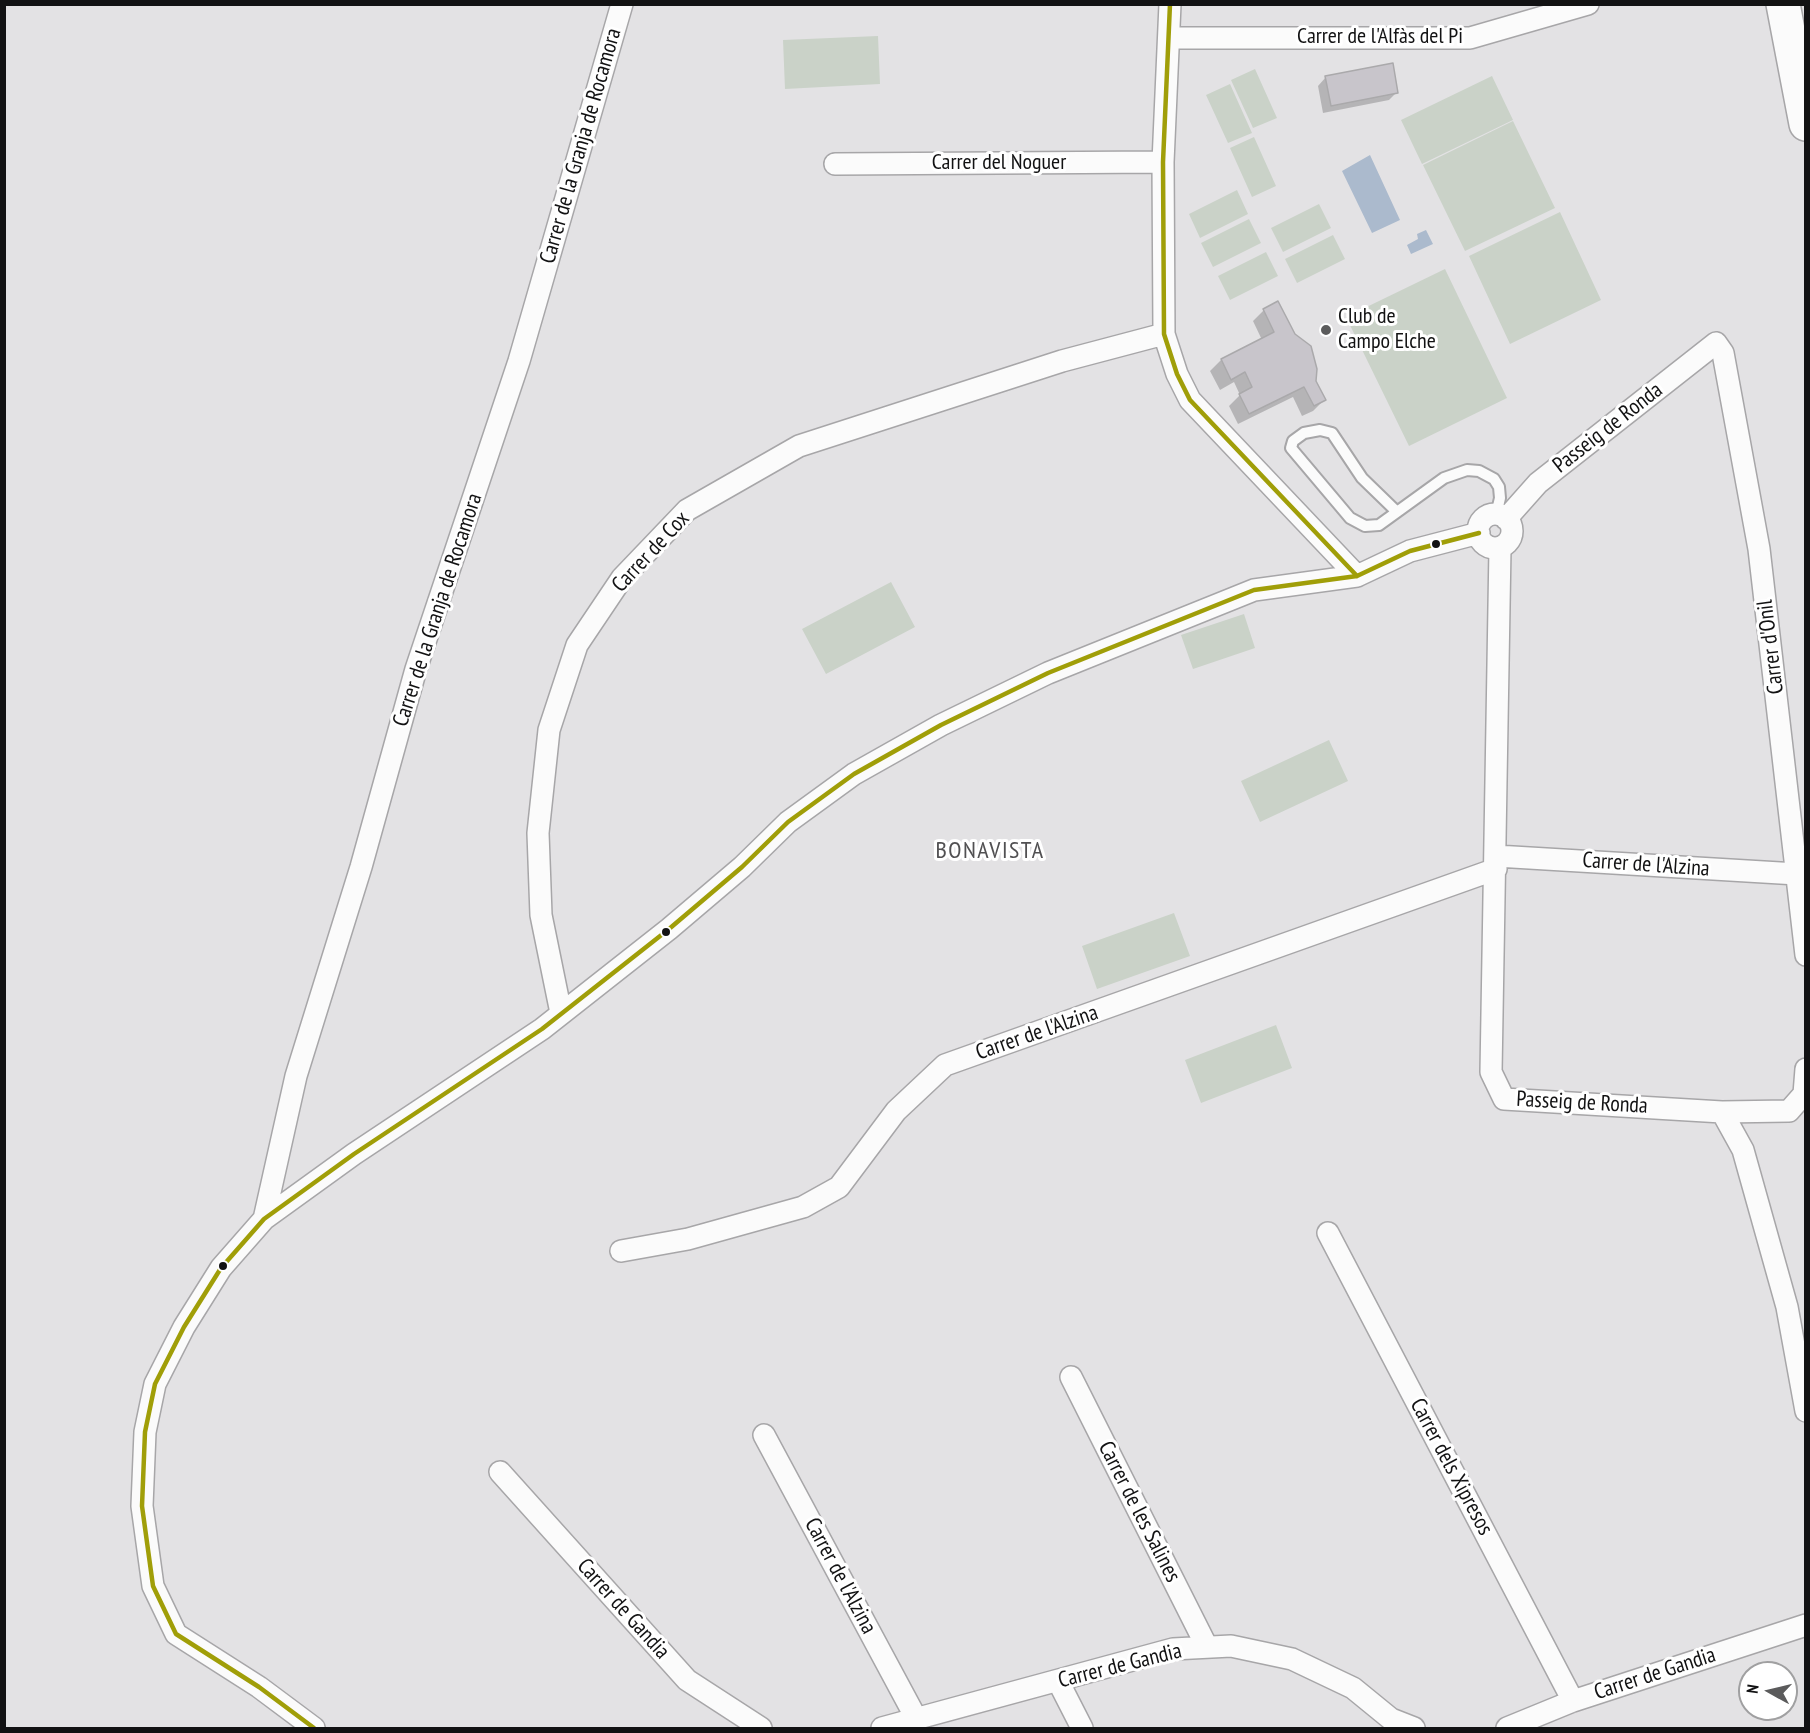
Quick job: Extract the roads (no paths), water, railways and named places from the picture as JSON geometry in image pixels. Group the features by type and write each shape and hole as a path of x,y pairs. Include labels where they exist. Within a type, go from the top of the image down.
{"highway":[{"path":"1783,4 1806,124"}],"street":[{"name":"Carrer de la Granja de Rocamora","path":"264,1218 296,1076 361,867 417,669 519,361 622,4"},
{"path":"1170,4 1163,162 1164,334 1177,374 1190,400 1357,576"},
{"name":"Carrer de l'Alfàs del Pi","path":"1169,38 1470,38 1587,4"},
{"name":"Carrer del Noguer","path":"835,164 1163,162"},
{"name":"Carrer de Cox","path":"561,1013 541,915 538,857 538,833 549,730 577,645 622,578 687,510 799,446 1062,361 1164,334"},
{"name":"Passeig de Ronda","path":"1501,517 1538,483 1716,343"},
{"name":"Carrer d'Onil","path":"1716,343 1723,353 1759,549 1806,956"},
{"path":"1501,517 1512,535 1509,541 1500,548 1488,547 1479,534 1481,522 1501,517"},
{"path":"314,1728 259,1687 176,1634 153,1586 142,1506 145,1432 155,1384 184,1327 221,1268 264,1218 354,1154 542,1029 669,929 742,867 788,822 854,774 940,725 1047,673 1254,590 1357,576 1410,551 1451,538 1479,534"},
{"name":"Passeig de Ronda","path":"1500,548 1491,1072 1504,1099 1722,1112"},
{"name":"Carrer de l'Alzina","path":"621,1251 688,1239 803,1207 839,1187 896,1111 945,1065 1496,862 1797,874"},
{"path":"1806,1069 1804,1094 1789,1111 1722,1112 1743,1150 1787,1307 1806,1411"},
{"name":"Carrer dels Xipresos","path":"1328,1233 1573,1701"},
{"name":"Carrer de les Salines","path":"1071,1377 1207,1647"},
{"name":"Carrer de l'Alzina","path":"764,1435 916,1718"},
{"name":"Carrer de Gandia","path":"500,1472 687,1680 761,1728"},
{"name":"Carrer de Gandia","path":"1507,1728 1573,1701 1806,1625"},
{"name":"Carrer de Gandia","path":"882,1728 1173,1649 1231,1646 1292,1659 1353,1688 1391,1719 1414,1728"},
{"path":"1058,1681 1082,1728"}],"lane":[{"path":"1396,511 1362,478 1332,433 1320,430 1304,433 1293,441 1291,448 1350,518 1365,526 1379,525 1444,478 1467,470 1479,471 1494,479 1499,487 1501,517"}],"water":[{"path":"1370,155 1400,220 1372,233 1342,171"},
{"path":"1426,230 1433,244 1411,254 1407,245 1418,239 1417,234"}],"place":[{"name":"Club de Campo Elche","path":"1326,330"}],"district":[{"name":"BONAVISTA","path":"990,851"}]}
